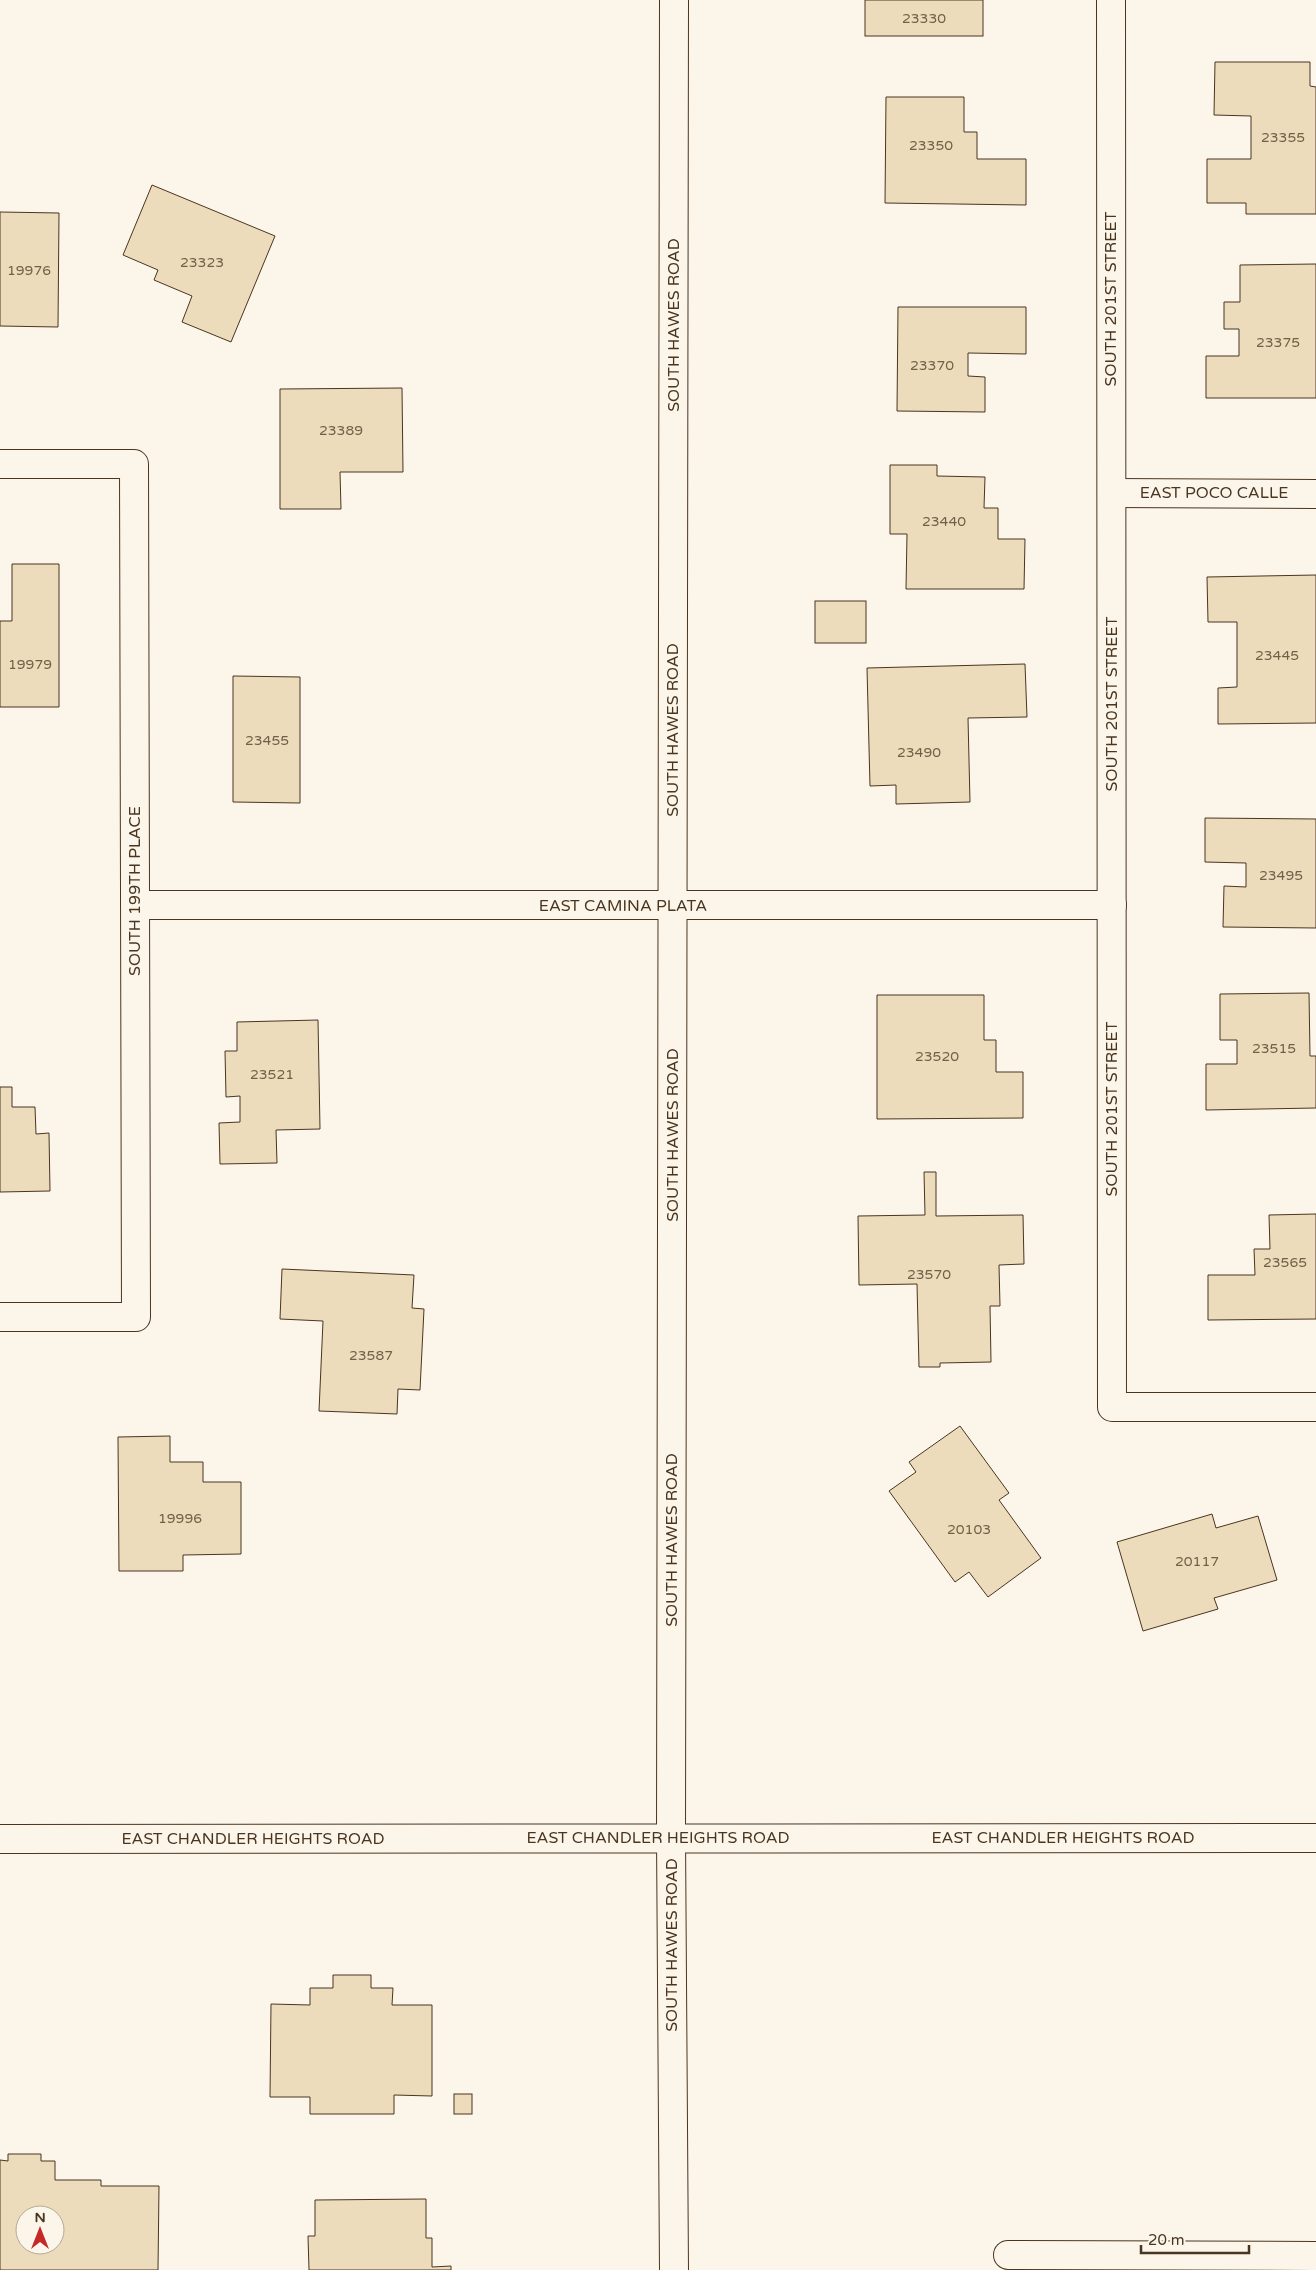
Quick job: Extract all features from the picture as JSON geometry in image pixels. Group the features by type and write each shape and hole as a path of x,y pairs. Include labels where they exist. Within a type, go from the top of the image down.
{"street":[{"name":"SOUTH HAWES ROAD","path":"674,0 671,1837 674,2270"},
{"name":"SOUTH 201ST STREET","path":"1111,0 1112,1407 1316,1407"},
{"name":"SOUTH 199TH PLACE","path":"0,464 134,464 136,1317 0,1317"},
{"name":"EAST POCO CALLE","path":"1112,493 1316,494"},
{"name":"EAST CAMINA PLATA","path":"135,905 1112,905"},
{"name":"EAST CHANDLER HEIGHTS ROAD","path":"0,1840 671,1837 1316,1838"},
{"path":"1008,2255 1316,2256"}],"building":[{"path":"865,0 983,0 983,36 865,36"},
{"path":"1215,62 1310,62 1310,86 1316,87 1316,214 1246,214 1246,203 1207,203 1207,159 1251,159 1251,116 1214,115"},
{"path":"886,97 964,97 964,132 977,132 977,159 1026,159 1026,205 885,203"},
{"path":"152,185 275,236 231,342 182,322 192,296 154,280 158,270 123,255"},
{"path":"0,212 59,213 58,327 0,326"},
{"path":"1316,264 1316,398 1206,398 1206,356 1239,356 1239,329 1224,329 1224,302 1240,302 1240,265"},
{"path":"898,307 1026,307 1026,354 968,353 968,376 985,377 985,412 897,411"},
{"path":"402,388 403,472 340,472 341,509 280,509 280,389"},
{"path":"890,465 937,465 937,476 985,477 984,508 998,508 998,539 1025,539 1024,589 906,589 907,534 890,534"},
{"path":"12,564 59,564 59,707 0,707 0,621 12,621"},
{"path":"1316,575 1316,723 1218,724 1218,688 1237,687 1237,622 1208,622 1207,577"},
{"path":"815,601 866,601 866,643 815,643"},
{"path":"1025,664 1027,717 968,718 970,802 896,804 896,785 870,786 867,668"},
{"path":"233,676 300,677 300,803 233,802"},
{"path":"1205,818 1316,819 1316,928 1223,927 1224,886 1246,887 1246,863 1205,862"},
{"path":"1309,993 1310,1056 1316,1056 1316,1108 1206,1110 1206,1064 1237,1064 1237,1040 1220,1040 1220,994"},
{"path":"877,995 984,995 984,1040 996,1040 996,1072 1023,1072 1023,1118 877,1119"},
{"path":"318,1020 320,1129 276,1130 277,1163 220,1164 219,1123 240,1122 240,1096 226,1097 225,1051 237,1051 237,1022"},
{"path":"0,1087 12,1087 12,1107 35,1107 36,1134 49,1133 50,1191 0,1192"},
{"path":"924,1172 936,1172 936,1216 1023,1215 1024,1264 999,1265 1000,1306 990,1306 991,1362 940,1363 940,1367 919,1367 917,1284 859,1285 858,1216 925,1215"},
{"path":"1316,1214 1316,1319 1208,1320 1208,1275 1255,1275 1254,1249 1270,1249 1269,1215"},
{"path":"282,1269 414,1275 412,1308 424,1309 420,1390 398,1389 397,1414 319,1411 323,1321 280,1319"},
{"path":"960,1426 1009,1493 999,1500 1041,1558 988,1597 969,1572 955,1582 889,1491 916,1472 909,1462"},
{"path":"170,1436 170,1462 203,1462 203,1482 241,1482 241,1554 183,1555 183,1571 119,1571 118,1437"},
{"path":"1212,1514 1216,1528 1258,1516 1277,1580 1214,1598 1218,1609 1143,1631 1117,1542"},
{"path":"333,1975 371,1975 371,1988 393,1988 392,2005 432,2005 432,2096 394,2095 394,2114 310,2114 310,2097 270,2097 271,2004 310,2005 310,1988 333,1988"},
{"path":"454,2094 472,2094 472,2114 454,2114"},
{"path":"8,2154 41,2154 41,2161 55,2161 55,2180 101,2180 101,2186 159,2186 158,2270 0,2270 0,2160 8,2161"},
{"path":"426,2199 426,2238 432,2238 432,2267 451,2266 451,2270 309,2270 308,2236 315,2236 315,2200"}]}
